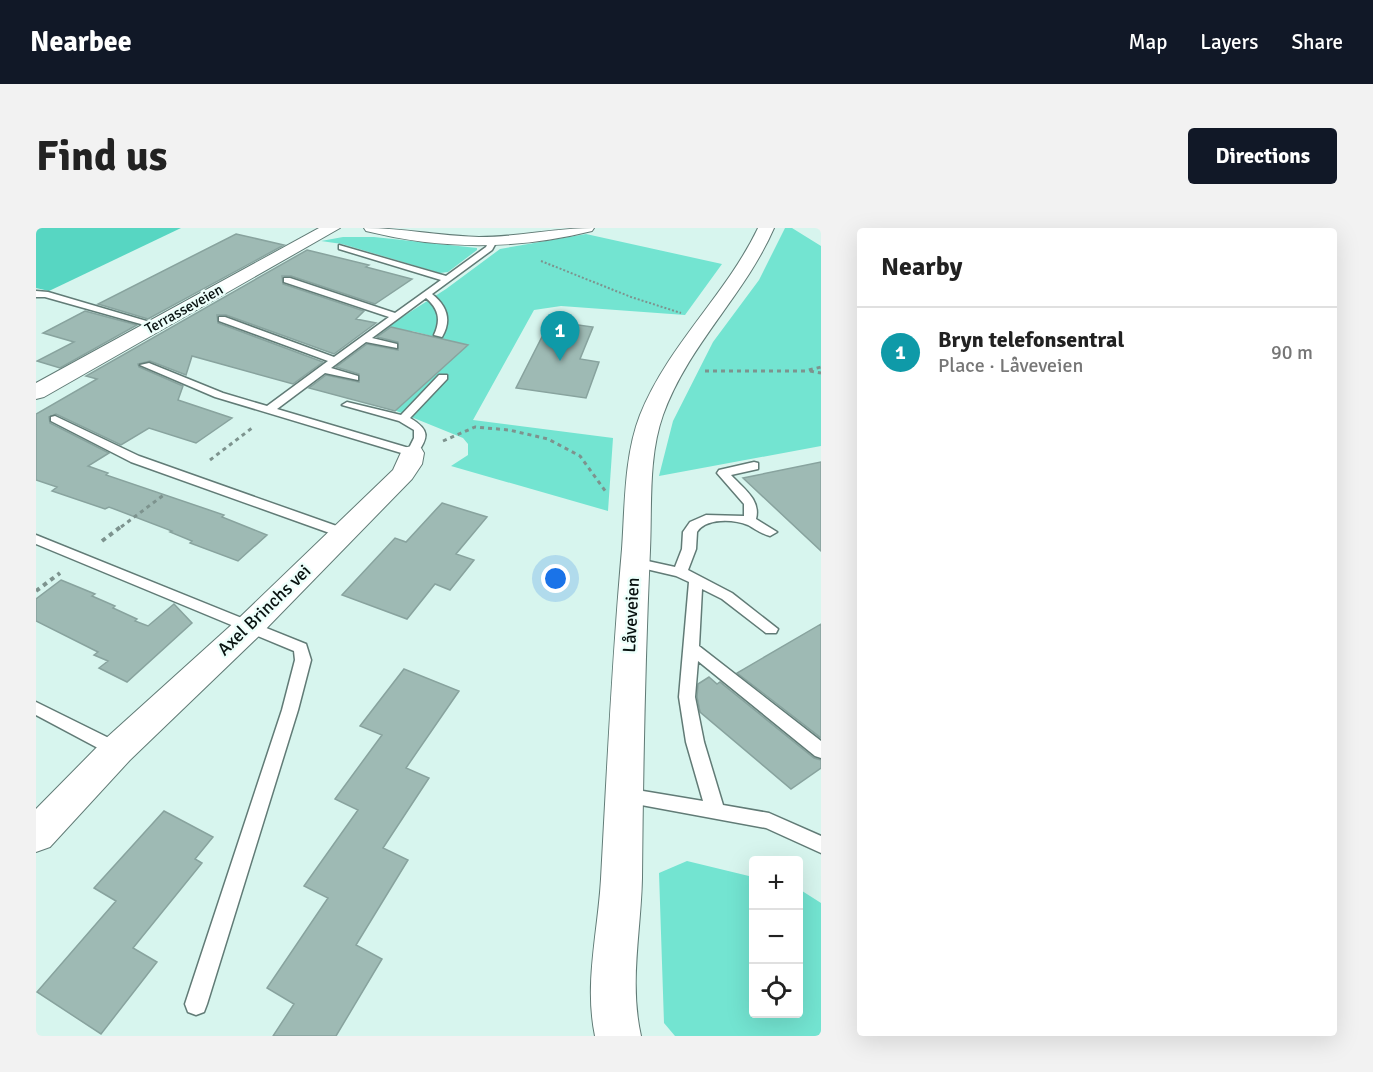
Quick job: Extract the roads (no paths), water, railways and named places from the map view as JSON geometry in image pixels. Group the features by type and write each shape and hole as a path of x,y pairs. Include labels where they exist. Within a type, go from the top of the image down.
{"street":[{"name":"Terrasseveien","path":"36,392 297,245 332,228"},
{"path":"372,228 406,236 493,241 533,238 586,228"},
{"name":"Låveveien","path":"618,1036 613,1013 612,982 621,888 634,562 642,457 651,416 676,363 756,250 766,228"},
{"name":"Axel Brinchs vei","path":"36,835 117,750 249,627 403,474 412,453"}],"lane":[{"path":"271,411 334,360 489,248 493,241"},
{"path":"342,247 448,279"},
{"path":"287,280 395,316"},
{"path":"36,294 45,294 155,325"},
{"path":"426,294 437,300 443,311 442,330 439,335"},
{"path":"222,319 334,360"},
{"path":"364,339 394,346"},
{"path":"145,365 219,394 412,453"},
{"path":"323,369 354,378"},
{"path":"347,405 403,419 443,377"},
{"path":"55,419 135,459 343,532"},
{"name":"Axel Brinchs vei","path":"403,419 419,428 421,436 412,453"},
{"path":"749,521 752,509 750,503 723,473 754,466"},
{"path":"680,572 689,549 690,532 695,525 706,519 749,521 770,532"},
{"path":"36,539 79,559 301,648 303,660 196,1004"},
{"path":"634,562 680,572 727,596 771,629"},
{"path":"696,580 687,697 695,742 715,810"},
{"path":"691,648 821,751"},
{"path":"36,708 117,750"},
{"path":"623,794 769,821 821,845"}],"place":[{"name":"Bryn telefonsentral","path":"560,361"}]}
